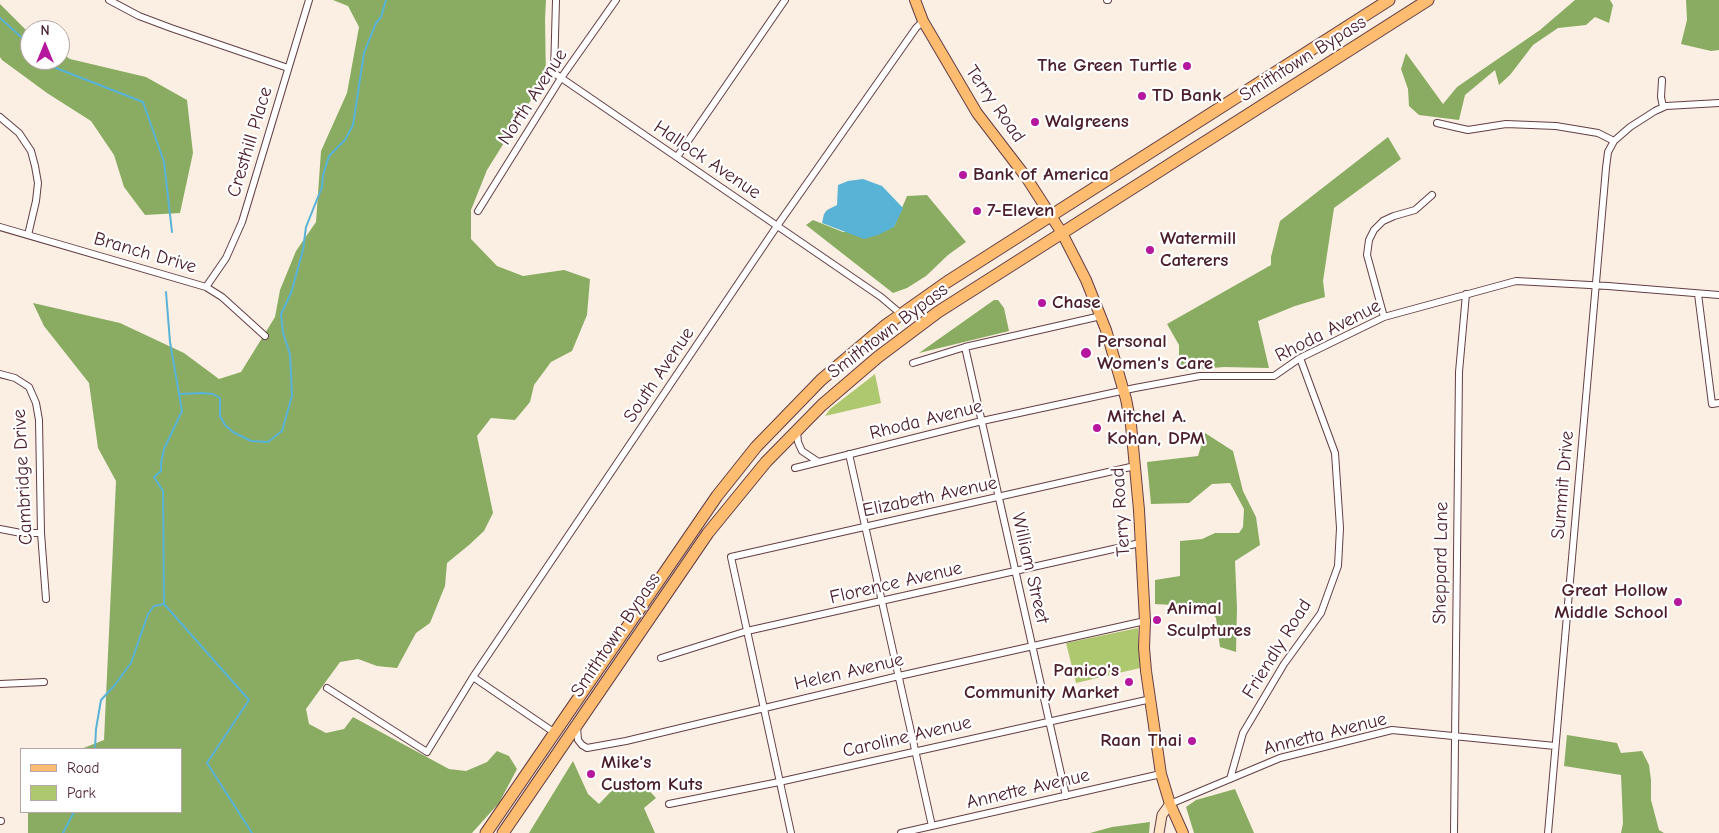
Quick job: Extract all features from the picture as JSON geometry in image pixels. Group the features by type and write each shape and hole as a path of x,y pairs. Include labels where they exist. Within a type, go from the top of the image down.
{"highway":[{"name":"Smithtown Bypass","path":"486,833 704,514 741,465 820,380 901,314 947,282 1390,0"},
{"name":"Smithtown Bypass","path":"503,833 708,533 761,468 797,430 856,375 915,329 1428,0"}],"main road":[{"name":"Terry Road","path":"915,0 923,21 977,113 1026,177 1052,215 1086,280 1101,316 1130,415 1145,621 1145,664 1162,774 1170,804 1183,833"}],"street":[{"path":"109,0 140,16 170,28 288,68"},
{"name":"Cresthill Place","path":"206,287 226,258 242,222 309,0"},
{"path":"556,0 554,72 561,78"},
{"name":"North Avenue","path":"478,211 561,78 616,0"},
{"path":"676,157 786,0"},
{"name":"South Avenue","path":"327,688 427,752 473,677 777,226 916,28 923,21"},
{"name":"Hallock Avenue","path":"561,78 882,297 901,314"},
{"path":"1662,80 1662,107"},
{"path":"1438,123 1468,130 1506,124 1556,126 1598,133 1614,141 1630,127 1662,107 1719,103"},
{"path":"0,117 19,134 30,151 35,166 38,183 36,201 28,234"},
{"name":"Summit Drive","path":"1548,833 1595,286 1608,152 1614,141"},
{"path":"1384,317 1367,255 1369,240 1374,230 1383,221 1415,210 1432,196"},
{"name":"Branch Drive","path":"0,227 206,287 222,297 265,336"},
{"name":"Rhoda Avenue","path":"795,468 982,421 1124,390 1200,376 1274,376 1300,358 1384,317 1516,281 1719,295"},
{"name":"Sheppard Lane","path":"1454,833 1459,372 1466,294"},
{"path":"1698,294 1716,403"},
{"path":"913,363 965,347 1101,316"},
{"name":"William Street","path":"965,347 1066,796"},
{"name":"Friendly Road","path":"1230,779 1243,734 1284,664 1321,613 1338,566 1340,528 1335,454 1300,358"},
{"name":"Cambridge Drive","path":"0,374 16,378 29,387 36,403 39,420 41,532 46,599"},
{"path":"797,430 800,448 806,455 818,461"},
{"path":"849,454 932,826"},
{"name":"Elizabeth Avenue","path":"747,631 731,557 1135,466"},
{"path":"0,529 41,532"},
{"name":"Florence Avenue","path":"661,658 747,631 1140,543"},
{"name":"Helen Avenue","path":"578,724 578,740 590,748 1145,621"},
{"path":"747,631 791,833"},
{"path":"473,677 556,733"},
{"path":"0,684 44,682"},
{"name":"Caroline Avenue","path":"670,804 779,782 1151,699"},
{"name":"Annetta Avenue","path":"1170,804 1280,758 1392,730 1555,746"},
{"name":"Annette Avenue","path":"901,833 1162,774"},
{"path":"1159,833 1162,815 1170,804"}],"green space":[{"path":"333,0 546,0 546,79 487,170 471,210 471,239 497,266 523,276 564,270 590,279 587,315 572,351 551,362 534,385 530,402 515,420 491,418 477,436 493,513 484,531 447,563 445,586 430,623 416,633 397,668 377,666 358,659 340,662 306,709 309,724 326,733 344,729 353,717 449,769 466,771 487,762 497,751 509,756 517,769 499,803 472,833 28,833 28,813 182,813 182,748 84,748 104,740 116,481 98,448 89,383 44,326 33,303 120,323 184,353 219,379 241,372 275,317 280,290 296,251 316,222 321,151 347,93 359,27 348,6"},
{"path":"1575,0 1610,0 1613,5 1609,23 1595,17 1586,25 1558,28 1533,45 1510,75 1499,85 1495,70 1465,95 1459,120 1419,115 1409,106 1408,89 1401,69 1406,53 1443,104 1457,87 1540,30"},
{"path":"1686,0 1719,0 1719,50 1711,51 1681,44 1687,20"},
{"path":"0,4 20,24 20,70 70,70 70,59 146,77 187,100 193,153 180,213 145,215 124,187 114,155 91,121 47,93 0,57"},
{"path":"1388,137 1401,159 1334,208 1323,281 1325,297 1295,306 1258,321 1269,368 1224,367 1179,371 1179,345 1167,324 1271,265 1271,257 1280,221"},
{"path":"927,195 966,242 948,255 926,276 907,288 893,293 806,225 813,220 843,232 894,227 907,196"},
{"path":"994,300 998,300 1004,308 1009,331 919,353"},
{"path":"875,374 881,403 825,416 830,409"},
{"path":"1205,433 1233,451 1243,491 1256,517 1260,545 1235,561 1236,652 1220,647 1216,618 1206,607 1155,604 1155,580 1180,576 1180,541 1202,539 1215,533 1239,533 1243,527 1244,509 1230,483 1212,484 1189,503 1151,504 1147,462 1198,456"},
{"path":"1138,628 1140,668 1076,683 1066,643"},
{"path":"1567,735 1617,743 1621,753 1642,751 1649,765 1651,800 1659,830 1664,833 1621,833 1623,823 1621,775 1564,766"},
{"path":"573,761 588,794 599,804 622,780 642,783 656,798 644,808 655,833 529,833"},
{"path":"1235,789 1254,833 1194,833 1186,807 1196,800"},
{"path":"1150,822 1149,833 1090,833 1112,827"}],"water":[{"path":"863,179 882,186 903,208 894,227 864,239 822,223 827,210 837,205 838,185 848,181"}],"waterway":[{"path":"179,394 213,394 220,398 220,416 225,425 233,432 251,441 268,442 282,431 292,396 290,354 283,333 281,314 291,293 303,250 306,227 322,187 323,175 329,156 345,140 353,125 364,53 376,23 381,17 386,0"},
{"path":"0,18 20,36"},
{"path":"61,70 143,102 164,162 172,232"},
{"path":"166,292 170,342 182,411 164,449 161,471 154,477 163,491 164,604 249,700 207,763 252,833"},
{"path":"95,748 101,700 131,663 148,614 154,606 164,604"},
{"path":"63,833 73,813"}],"place":[{"name":"The Green Turtle","path":"1187,66"},
{"name":"TD Bank","path":"1142,96"},
{"name":"Walgreens","path":"1035,122"},
{"name":"Bank of America","path":"963,175"},
{"name":"7-Eleven","path":"977,211"},
{"name":"Watermill Caterers","path":"1150,250"},
{"name":"Chase","path":"1042,303"},
{"name":"Personal Women's Care","path":"1086,353"},
{"name":"Mitchel A. Kohan, DPM","path":"1097,428"},
{"name":"Great Hollow Middle School","path":"1678,602"},
{"name":"Animal Sculptures","path":"1157,620"},
{"name":"Panico's Community Market","path":"1129,682"},
{"name":"Raan Thai","path":"1192,741"},
{"name":"Mike's Custom Kuts","path":"591,774"}]}
